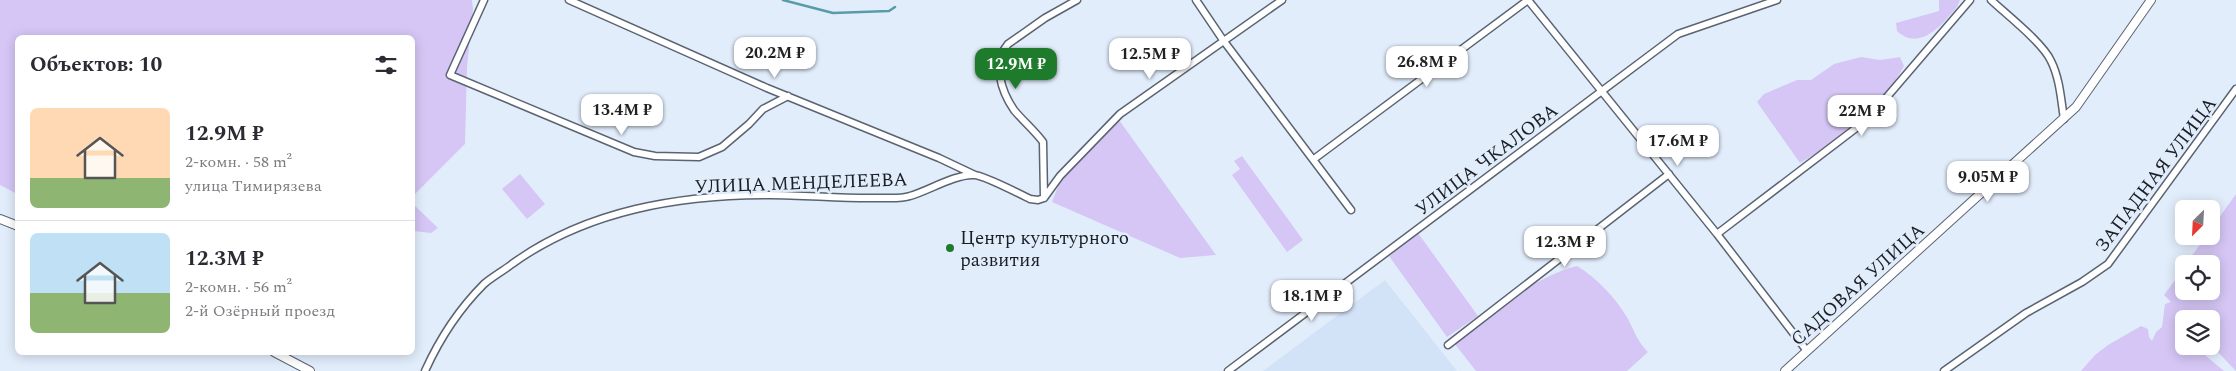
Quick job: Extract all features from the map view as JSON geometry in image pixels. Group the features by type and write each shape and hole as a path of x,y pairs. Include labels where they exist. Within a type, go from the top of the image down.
{"street":[{"path":"484,0 450,74 634,152 655,156 699,157 722,147 763,109 788,96"},
{"path":"569,0 788,96 939,158 1030,199 1038,200 1044,198 1060,176 1120,114 1282,0"},
{"path":"1044,198 1043,142 1013,108 1000,82 1000,62 1004,48 1008,44 1045,18 1077,0"},
{"path":"1196,0 1223,40 1351,210"},
{"path":"1314,159 1528,0 1717,234 1807,351"},
{"name":"УЛИЦА ЧКАЛОВА","path":"1228,371 1678,34 1777,0"},
{"path":"1717,234 1868,119 1970,0"},
{"path":"1991,0 2034,40 2051,60 2059,86 2064,119"},
{"name":"САДОВАЯ УЛИЦА","path":"1785,371 2064,119 2088,92 2151,0"},
{"name":"ЗАПАДНАЯ УЛИЦА","path":"1944,371 2026,313 2082,282 2108,264 2236,89"},
{"path":"1448,344 1669,174"},
{"name":"УЛИЦА МЕНДЕЛЕЕВА","path":"424,371 435,349 471,298 486,283 524,255 566,232 612,215 655,204 728,197 769,195 879,198 910,196 945,182 975,175"},
{"path":"0,219 15,225"},
{"path":"280,355 310,371"}],"shaded area":[{"path":"0,0 472,0 473,9 467,67 465,144 415,194 415,35 15,35 15,193 0,185"},
{"path":"1939,0 1960,0 1953,12 1934,31 1916,39 1903,36 1897,31 1896,23 1939,11"},
{"path":"1861,57 1880,60 1900,57 1904,66 1896,80 1872,108 1829,145 1800,163 1757,102 1764,94 1797,80 1811,80 1834,64"},
{"path":"1119,120 1216,255 1180,258 1052,202 1062,176"},
{"path":"1242,156 1303,240 1287,252 1232,175 1240,169 1234,161"},
{"path":"520,174 545,204 527,219 502,189"},
{"path":"2236,194 2236,371 2220,354 2220,310 2175,310 2175,355 2205,355 2224,371 2081,371 2095,355 2108,345 2141,326 2148,329 2149,337 2152,341 2156,332 2162,327 2165,304 2171,302 2164,295 2175,280 2175,300 2220,300 2220,255 2192,255 2200,245 2220,245 2220,216"},
{"path":"415,206 438,228 431,233 415,231"},
{"path":"1418,233 1478,316 1447,337 1389,256"},
{"path":"1577,266 1592,276 1612,296 1648,352 1627,371 1476,371 1454,343 1527,288 1543,279"},
{"path":"1385,280 1457,371 1263,371"}],"waterway":[{"path":"783,0 833,13 889,11 895,7"}],"place":[{"name":"Центр культурного развития","path":"950,248"}]}
